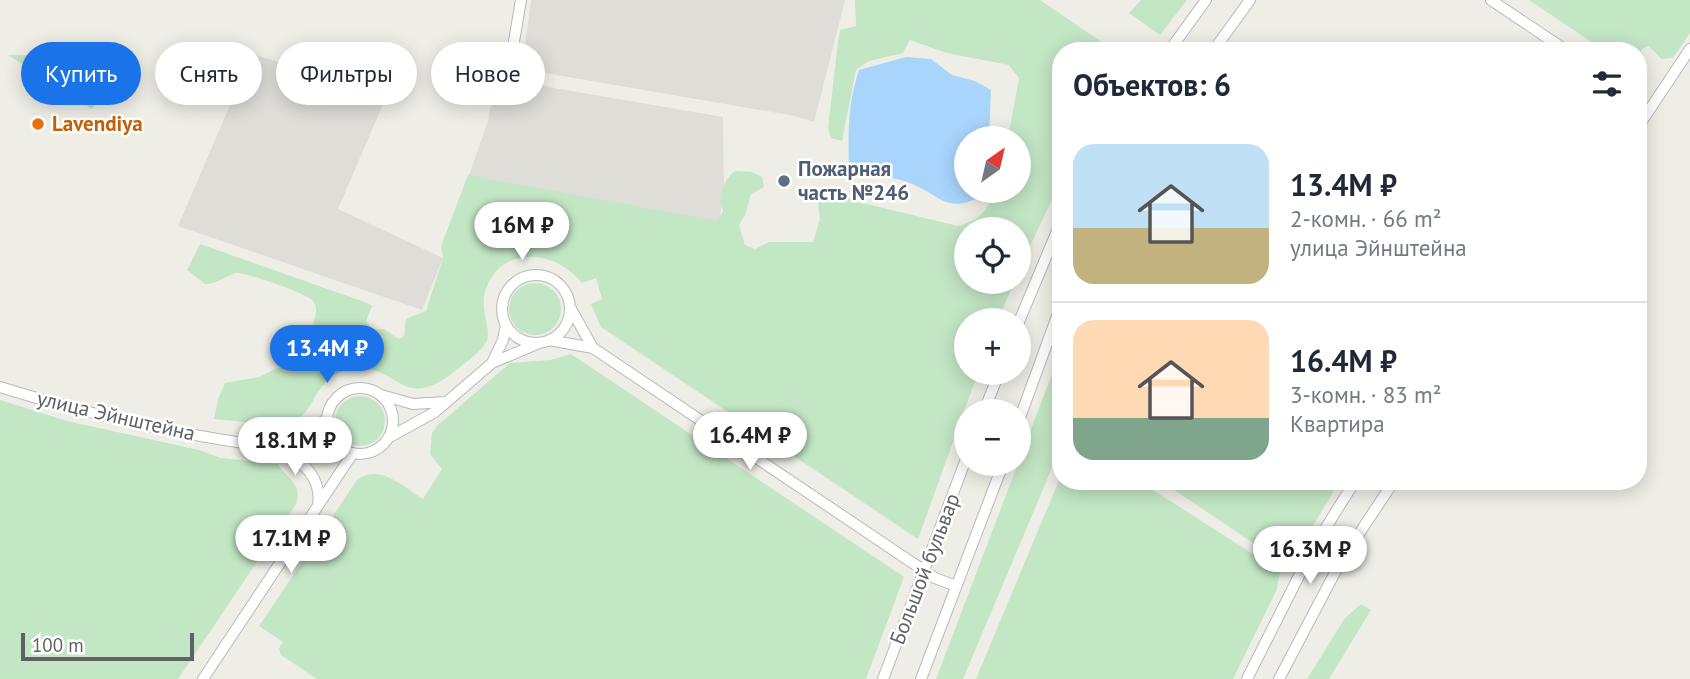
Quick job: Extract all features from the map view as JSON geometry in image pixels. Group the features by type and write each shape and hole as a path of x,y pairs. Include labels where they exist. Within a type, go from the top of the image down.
{"street":[{"path":"514,42 521,0"},
{"path":"1176,42 1206,0"},
{"path":"1220,42 1250,0"},
{"path":"1491,0 1554,42"},
{"path":"1647,114 1690,49"},
{"path":"1025,308 1052,243"},
{"path":"593,348 569,307 567,297 555,281 536,275 526,277 517,281 505,296 503,316 506,325 521,339 593,348 923,570 956,586"},
{"path":"327,418 334,442 350,453 376,450 388,438 418,423 449,401 492,363 545,341 565,327 569,307"},
{"path":"492,363 503,340 506,325"},
{"path":"1027,399 1052,330"},
{"name":"улица Эйнштейна","path":"0,387 127,422 274,447 332,454 350,453"},
{"path":"274,447 301,440 327,418 332,403 345,392 360,388 413,404 449,401"},
{"path":"376,393 392,413 388,438"},
{"path":"274,447 305,465 312,473 319,495 317,508"},
{"path":"203,679 317,508 350,453"},
{"name":"Большой бульвар","path":"883,679 959,476"},
{"name":"Большой бульвар","path":"921,679 998,476"},
{"path":"1247,679 1312,550 1349,490"},
{"path":"1279,679 1341,561 1388,490"}],"shaded area":[{"path":"531,0 845,0 814,122 795,116 545,73 545,42 526,42"},
{"path":"262,57 276,61 276,105 383,105 338,209 443,258 422,310 178,226 230,105 262,105"},
{"path":"545,86 723,117 724,193 718,227 468,178 491,105 545,105"}],"green space":[{"path":"855,0 1040,0 1102,42 1052,42 1052,200 1031,244 1031,217 977,217 989,203 1031,203 1031,126 1010,126 1019,78 1009,65 947,53 910,40 903,53 869,61 856,70 842,141 831,138 828,128 840,30 856,26"},
{"path":"1141,0 1187,0 1160,35 1129,13"},
{"path":"1529,0 1690,0 1690,33 1673,58 1662,59 1647,46 1647,42 1592,42"},
{"path":"8,55 21,55 21,63"},
{"path":"735,171 752,172 762,177 764,187 751,194 739,225 745,245 755,249 769,242 813,242 820,219 818,203 824,194 845,195 854,201 954,225 954,294 1009,294 1003,308 954,308 954,385 974,385 969,399 954,399 954,439 918,539 601,327 591,304 602,299 596,278 582,283 557,263 543,258 515,259 492,276 484,299 487,341 472,358 437,383 423,388 411,388 379,372 351,369 328,380 295,422 284,426 214,419 225,383 259,377 290,362 306,364 312,351 311,332 316,311 313,301 301,294 242,274 236,273 205,284 187,270 200,244 367,303 372,306 366,321 373,330 384,329 399,339 404,336 406,319 426,311 443,258 441,246 468,175 717,221 723,211 721,195 724,184"},
{"path":"535,283 545,285 553,291 559,299 559,319 553,327 545,333 535,335 525,333 517,327 511,319 509,309 511,299 517,291 525,285"},
{"path":"571,354 904,577 866,679 317,679 281,655 279,648 283,642 259,626 357,480 366,475 383,475 423,499 442,469 430,454 432,433 438,425 510,363 550,360"},
{"path":"1052,374 1052,468 963,679 936,679 1013,476 1031,476 1031,429"},
{"path":"350,397 370,397 384,411 384,431 370,445 350,445 336,431 336,411"},
{"path":"0,400 67,421 199,450 221,458 278,464 296,486 296,504 178,679 0,679"},
{"path":"1055,490 1153,490 1253,554 1257,551 1253,543 1174,490 1335,490 1296,554 1287,551 1282,559 1277,589 1233,679 976,679"},
{"path":"1361,604 1371,610 1329,679 1307,679 1345,618"}],"water":[{"path":"906,57 931,59 952,75 975,81 991,90 990,126 954,126 954,203 962,203 958,204 943,201 912,184 849,166 849,118 859,70"}],"place":[{"name":"Lavendiya","path":"38,124"},
{"name":"Пожарная часть №246","path":"784,181"}]}
